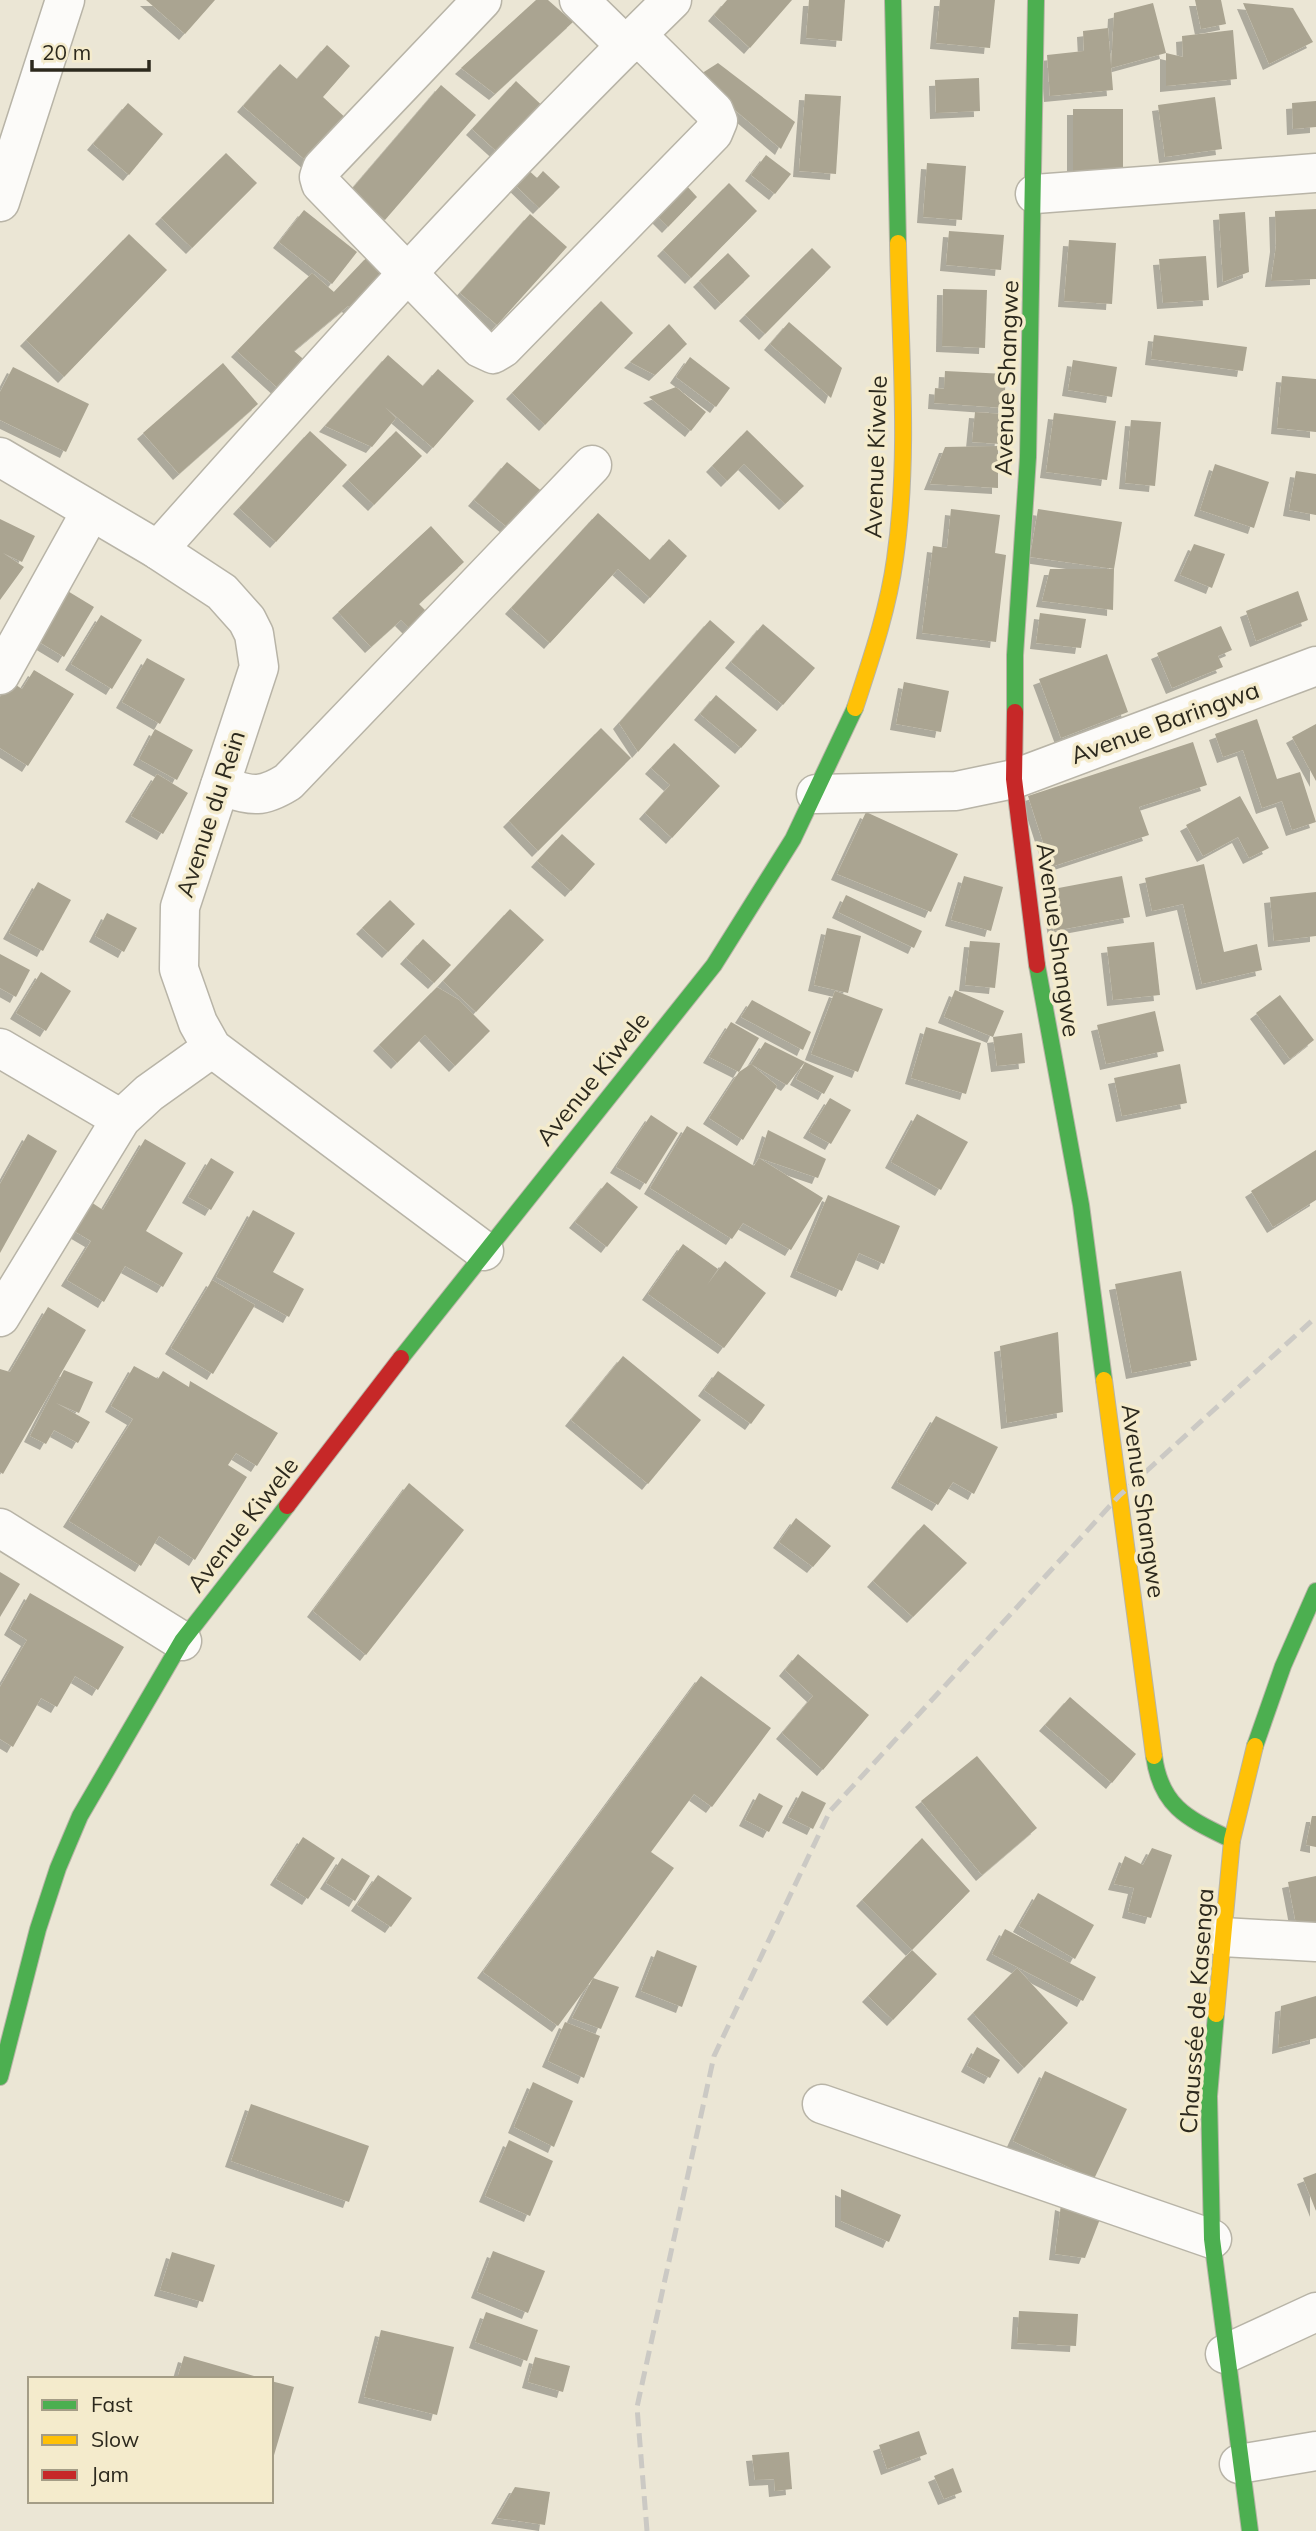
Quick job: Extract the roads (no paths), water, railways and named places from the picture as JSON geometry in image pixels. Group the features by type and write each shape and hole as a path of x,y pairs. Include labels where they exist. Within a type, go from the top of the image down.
{"street":[{"path":"0,202 65,0"},
{"path":"466,5 322,168 319,177 321,184 405,272 480,348 492,354 503,348 713,133 719,121 714,111 631,40 579,0"},
{"path":"158,550 405,272 542,128 672,0"},
{"name":"Avenue Kiwele","path":"0,2077 38,1929 58,1868 80,1816 182,1641 484,1251 714,965 793,839 853,713 878,639 896,548 903,475 893,0"},
{"name":"Avenue Shangwe","path":"1036,0 1035,194 1028,457 1016,656 1013,779 1040,990 1081,1205 1157,1781 1170,1805 1177,1811 1232,1840"},
{"path":"1035,194 1316,173"},
{"name":"Avenue du Rein","path":"0,457 158,550 222,593 247,620 254,634 259,667 180,906 179,969 198,1023 212,1048 484,1251"},
{"path":"220,786 255,796 271,793 288,782 592,465"},
{"path":"0,675 91,511"},
{"name":"Avenue Baringwa","path":"816,794 956,791 1013,779 1316,666"},
{"path":"0,1048 121,1119"},
{"path":"0,1317 121,1119 149,1093 212,1048"},
{"path":"0,1528 182,1641"},
{"name":"Chaussée de Kasenga","path":"1250,2531 1239,2464 1212,2239 1209,2096 1232,1840 1247,1769 1283,1666 1316,1591"},
{"path":"1223,1937 1316,1942"},
{"path":"822,2104 1212,2239"},
{"path":"1225,2354 1316,2312"},
{"path":"1239,2464 1316,2451"}],"railway":[{"path":"647,2531 637,2407 714,2056 830,1811 1119,1496 1316,1317"}]}
